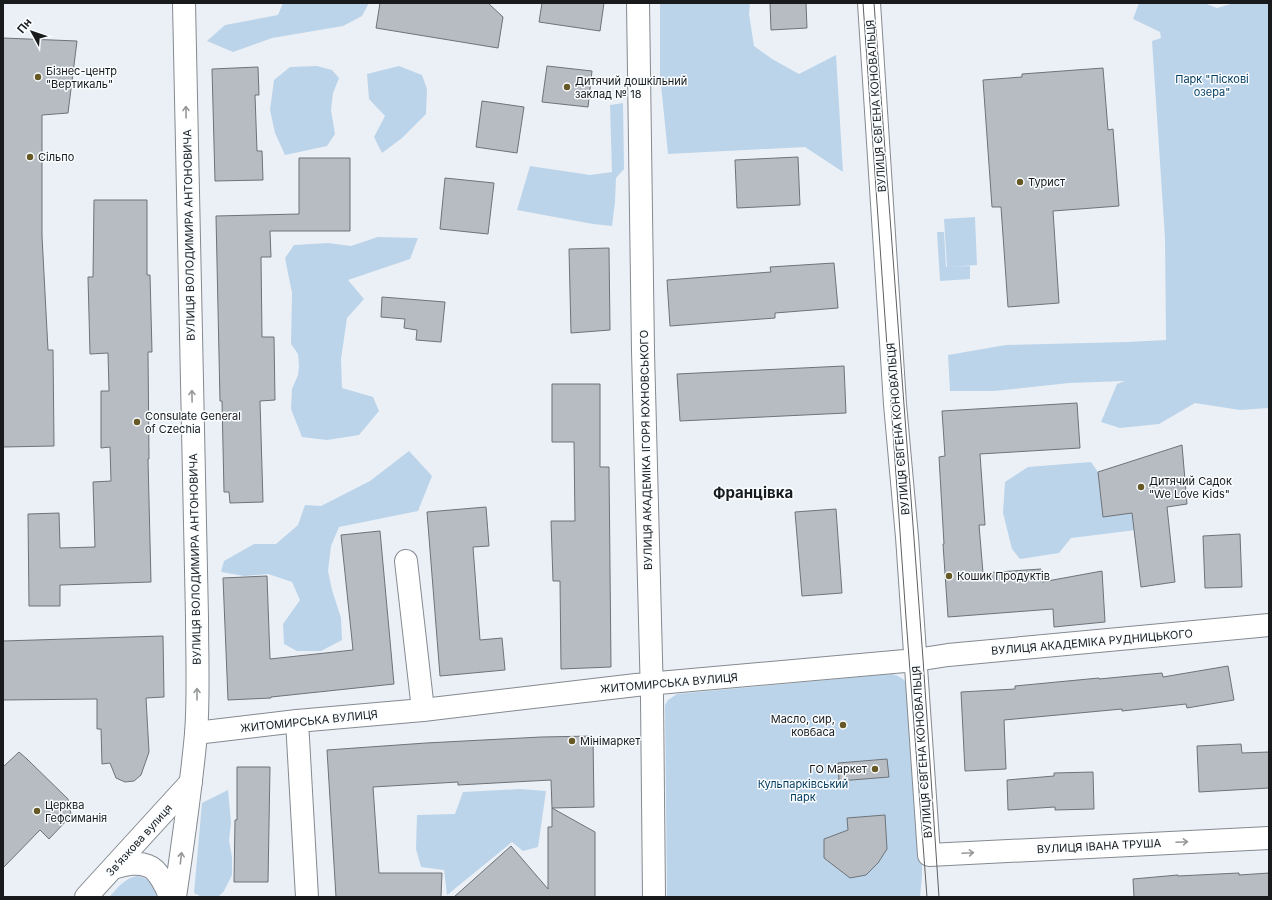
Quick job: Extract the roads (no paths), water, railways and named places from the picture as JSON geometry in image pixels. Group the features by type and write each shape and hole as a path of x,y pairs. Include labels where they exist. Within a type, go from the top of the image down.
{"street":[{"name":"ВУЛИЦЯ ВОЛОДИМИРА АНТОНОВИЧА","path":"176,897 196,733 197,610 184,3"},
{"name":"ВУЛИЦЯ АКАДЕМІКА ІГОРЯ ЮХНОВСЬКОГО","path":"638,3 643,351 651,684 654,897"},
{"name":"ВУЛИЦЯ ЄВГЕНА КОНОВАЛЬЦЯ","path":"868,3 895,404 907,537 929,855"},
{"path":"406,562 423,710"},
{"name":"ВУЛИЦЯ АКАДЕМІКА РУДНИЦЬКОГО","path":"916,660 948,655 1269,626"},
{"name":"ЖИТОМИРСЬКА ВУЛИЦЯ","path":"196,733 297,721 423,710 651,684 916,660"},
{"path":"297,721 307,897"},
{"name":"Звʼязкова вулиця","path":"86,897 191,782"},
{"name":"ВУЛИЦЯ ІВАНА ТРУША","path":"929,855 1269,838"},
{"path":"113,868 131,864 149,866 158,874 166,886 170,897"}],"tram line":[{"path":"863,3 927,897"},
{"path":"874,3 923,659 939,897"}],"place":[{"name":"Бізнес-центр \"Вертикаль\"","path":"38,77"},
{"name":"Дитячий дошкільний заклад № 18","path":"567,87"},
{"name":"Сільпо","path":"30,157"},
{"name":"Турист","path":"1020,182"},
{"name":"Consulate General of Czechia","path":"137,422"},
{"name":"Дитячий Садок \"We Love Kids\"","path":"1141,487"},
{"name":"Кошик Продуктів","path":"949,576"},
{"name":"Масло, сир, ковбаса","path":"843,725"},
{"name":"Мінімаркет","path":"572,741"},
{"name":"ГО Маркет","path":"875,769"},
{"name":"Церква Гефсиманія","path":"37,811"}],"district":[{"name":"Францівка","path":"753,493"}],"park label":[{"name":"Парк \"Піскові озера\"","path":"1212,85"},
{"name":"Кульпарківський парк","path":"803,790"}]}
